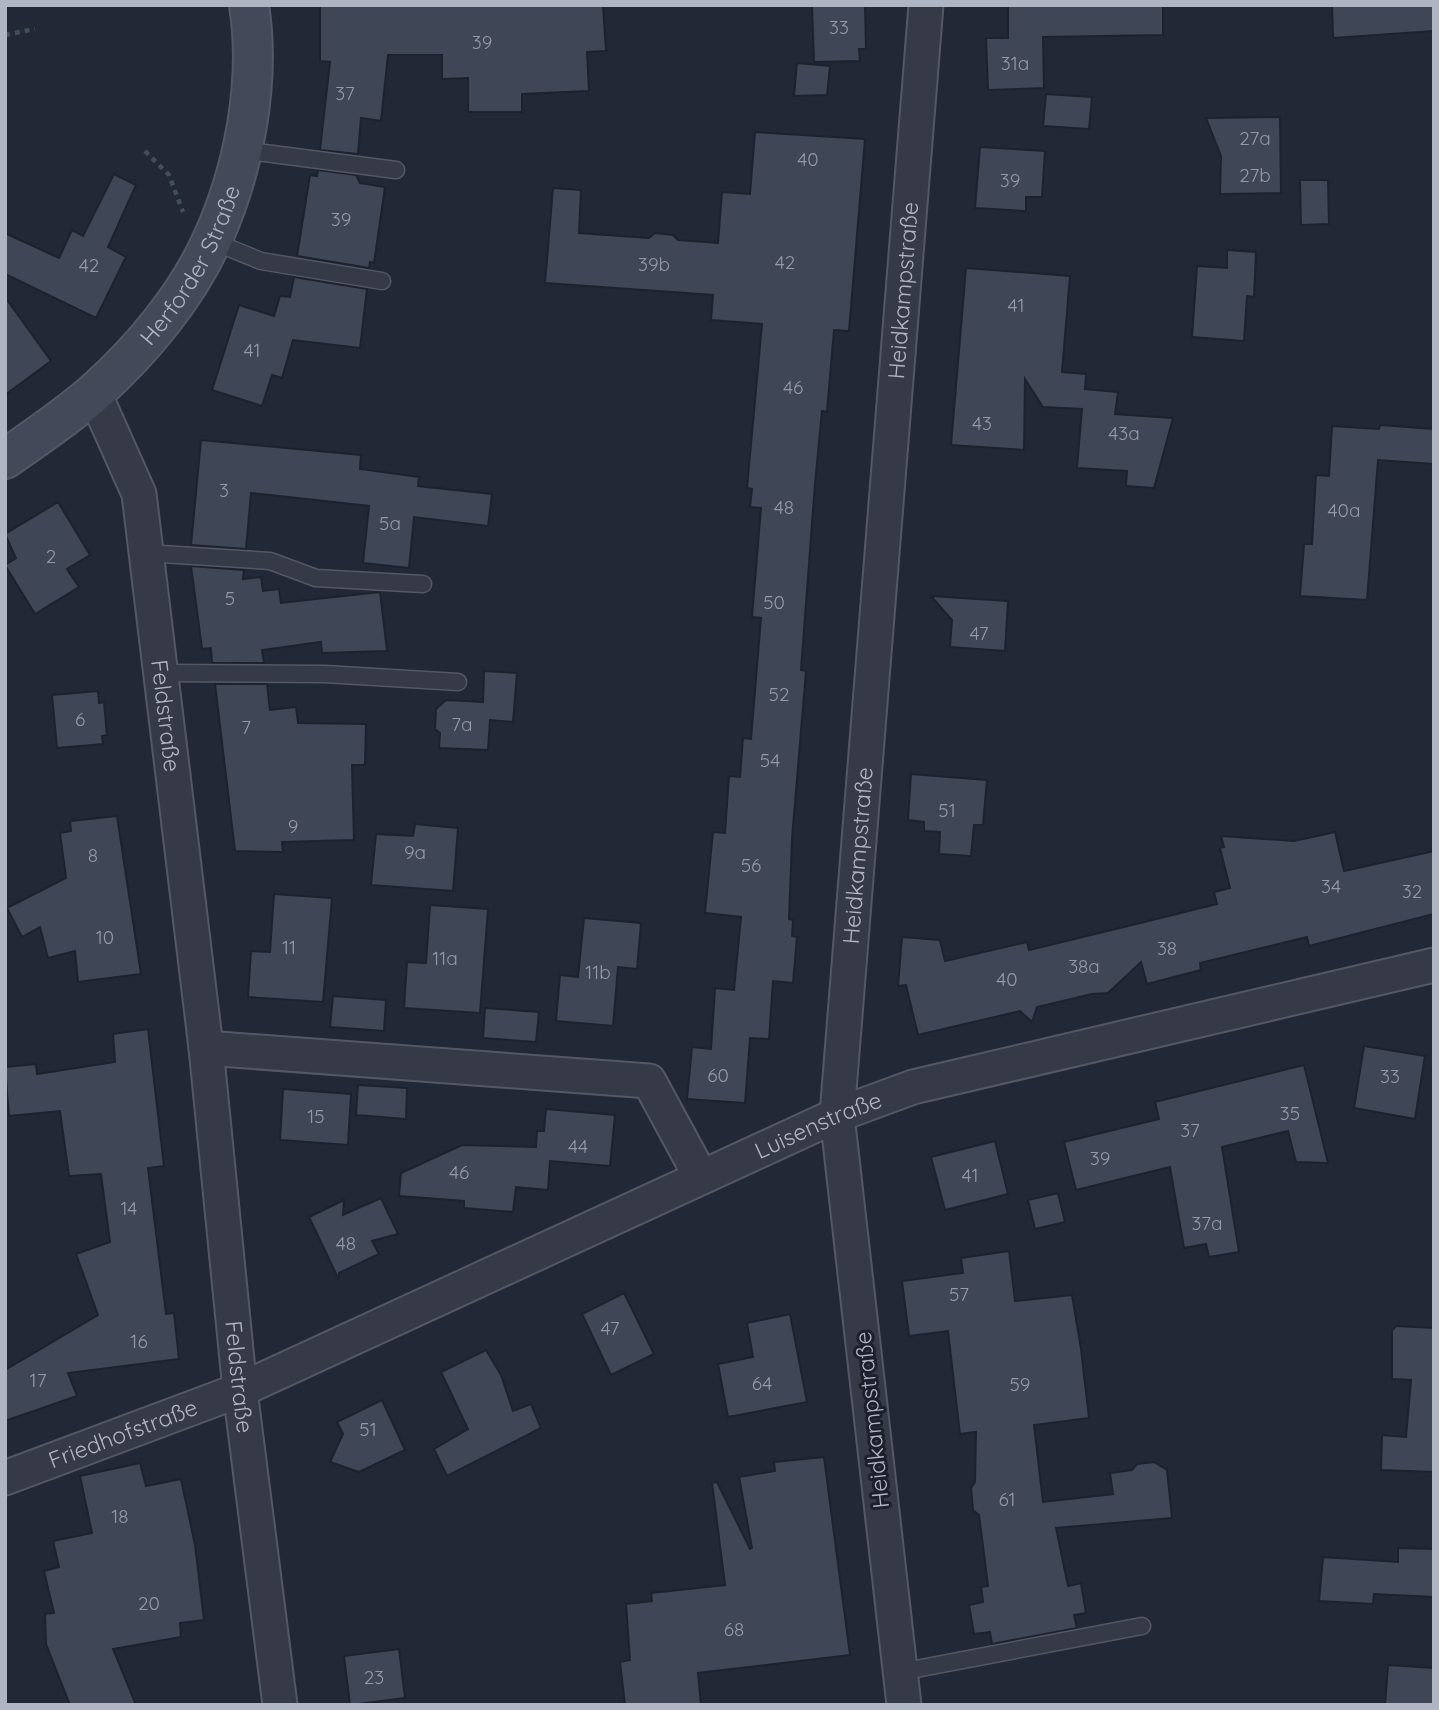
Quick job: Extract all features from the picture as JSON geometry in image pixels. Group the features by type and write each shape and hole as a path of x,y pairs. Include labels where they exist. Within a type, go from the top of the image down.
{"main road":[{"name":"Herforder Straße","path":"5,459 94,393 133,354 161,320 212,241 241,149 250,102 252,58 249,5"}],"street":[{"name":"Heidkampstraße","path":"904,1705 838,1115 926,5"},
{"name":"Feldstraße","path":"94,393 139,494 206,1048 240,1390 280,1705"},
{"name":"Luisenstraße","path":"240,1390 838,1115 913,1087 1434,965"},
{"path":"206,1048 649,1081 701,1177"},
{"name":"Friedhofstraße","path":"5,1478 240,1390"}],"lane":[{"path":"241,149 396,170"},
{"path":"212,241 261,261 383,281"},
{"path":"146,553 270,561 316,578 423,584"},
{"path":"161,673 325,674 458,682"},
{"path":"900,1672 1142,1626"}],"path":[{"path":"5,35 34,30"},
{"path":"145,151 169,175 188,225 212,241"}],"building":[{"path":"320,5 603,5 606,51 587,52 589,91 522,94 522,112 468,112 468,78 442,79 442,55 388,55 381,121 361,118 358,154 320,150 330,62 320,61"},
{"path":"812,5 865,5 866,49 859,49 860,61 814,62"},
{"path":"1008,5 1163,5 1163,35 1043,37 1044,88 988,90 986,38 1008,38"},
{"path":"1332,5 1434,5 1434,31 1333,38"},
{"path":"797,63 830,66 827,95 794,96"},
{"path":"1046,94 1092,97 1089,129 1043,126"},
{"path":"1280,117 1281,193 1220,194 1221,156 1206,118"},
{"path":"755,132 865,139 849,331 834,330 827,412 822,411 815,484 801,670 806,671 792,839 789,919 793,920 792,936 797,937 793,983 773,981 769,1039 750,1038 745,1103 687,1099 692,1047 711,1049 715,988 734,990 741,917 705,913 713,832 725,833 729,776 740,777 743,738 751,739 761,618 752,617 761,508 750,507 752,489 747,488 762,324 711,320 713,295 545,283 553,188 581,190 579,233 649,238 655,233 673,235 678,240 718,243 722,192 750,194"},
{"path":"980,147 1045,151 1042,197 1026,197 1026,211 975,208"},
{"path":"318,170 356,175 360,183 385,187 374,263 370,262 369,268 297,256 310,175 317,176"},
{"path":"114,174 136,185 108,247 126,257 96,318 5,274 5,233 59,258 72,230 83,236"},
{"path":"1300,180 1328,180 1329,224 1301,225"},
{"path":"1227,250 1256,252 1254,297 1247,296 1244,341 1192,337 1197,266 1227,268"},
{"path":"966,268 1070,276 1062,372 1086,374 1085,389 1118,392 1115,414 1173,418 1154,488 1126,486 1127,471 1077,468 1082,409 1043,407 1025,379 1024,450 951,445"},
{"path":"294,277 367,289 360,348 293,340 282,378 272,375 262,406 212,390 239,305 274,316 280,296 290,297"},
{"path":"5,297 51,361 5,395"},
{"path":"1380,425 1434,429 1434,464 1378,460 1367,600 1300,596 1304,544 1312,544 1316,475 1329,476 1332,426 1379,429"},
{"path":"201,440 361,455 360,469 419,477 418,486 492,494 488,526 414,517 409,568 363,563 369,506 251,493 246,549 191,545"},
{"path":"58,502 90,555 67,569 79,587 35,614 5,565 16,558 5,534"},
{"path":"191,566 244,570 243,579 261,577 263,591 279,589 281,603 380,592 387,651 322,653 321,642 262,650 264,663 212,663 211,648 202,649"},
{"path":"931,596 1008,601 1005,651 950,647 952,620"},
{"path":"484,671 517,673 513,722 490,720 488,750 439,748 440,733 435,729 436,709 446,700 483,702"},
{"path":"215,684 267,684 270,710 296,707 298,723 366,724 365,765 352,765 354,840 282,842 283,852 235,851"},
{"path":"98,691 99,703 104,702 107,735 102,736 103,744 57,748 52,695"},
{"path":"911,774 987,780 983,825 974,825 971,856 939,854 940,832 924,831 924,822 908,820"},
{"path":"117,816 141,974 78,982 75,951 48,958 40,927 22,937 7,908 66,878 60,833 71,831 70,821"},
{"path":"415,824 458,828 453,891 371,885 376,834 413,836"},
{"path":"1335,832 1344,871 1434,851 1434,914 1309,946 1307,937 1200,963 1201,970 1147,984 1141,962 1108,993 1092,994 1037,1007 1032,1022 1020,1011 918,1035 906,985 898,986 902,937 940,940 945,961 1027,942 1029,950 1124,927 1217,904 1214,892 1230,888 1220,848 1224,847 1221,836 1294,841"},
{"path":"274,894 332,898 323,1002 248,997 251,951 270,952"},
{"path":"430,905 488,909 480,1013 404,1008 407,962 426,963"},
{"path":"584,918 641,923 637,969 618,967 613,1026 556,1021 560,975 578,977"},
{"path":"333,996 386,1000 384,1031 330,1027"},
{"path":"485,1008 539,1012 536,1042 483,1038"},
{"path":"148,1029 164,1166 148,1168 166,1314 174,1313 179,1359 68,1373 77,1396 5,1421 5,1370 98,1315 76,1254 110,1242 101,1174 69,1176 60,1111 9,1116 5,1067 36,1064 37,1074 115,1062 113,1034"},
{"path":"1364,1046 1425,1056 1415,1119 1354,1108"},
{"path":"1304,1065 1328,1163 1296,1162 1288,1131 1222,1147 1239,1252 1209,1257 1206,1244 1184,1248 1170,1167 1076,1190 1064,1142 1159,1119 1155,1102"},
{"path":"358,1085 407,1088 406,1119 356,1115"},
{"path":"283,1089 351,1094 348,1145 280,1140"},
{"path":"546,1109 615,1115 610,1166 550,1161 548,1190 516,1187 513,1212 464,1208 464,1201 399,1196 401,1173 462,1145 536,1147 537,1131 544,1131"},
{"path":"995,1141 1008,1194 945,1210 931,1157"},
{"path":"1058,1193 1065,1222 1035,1229 1028,1200"},
{"path":"381,1198 398,1234 372,1241 379,1254 339,1273 339,1280 309,1217 344,1200 343,1215"},
{"path":"1009,1251 1015,1301 1072,1295 1081,1349 1089,1418 1034,1425 1043,1502 1113,1494 1110,1473 1132,1470 1137,1464 1154,1462 1167,1470 1172,1518 1056,1528 1068,1586 1081,1583 1086,1613 1074,1615 1077,1628 992,1644 990,1632 974,1634 969,1605 983,1602 981,1587 988,1586 979,1515 973,1510 971,1488 975,1482 976,1432 960,1434 948,1331 909,1336 902,1281 963,1273 961,1258"},
{"path":"624,1293 654,1354 611,1375 582,1314"},
{"path":"790,1314 807,1402 728,1417 718,1364 753,1357 747,1323"},
{"path":"1396,1326 1434,1328 1434,1472 1381,1470 1382,1435 1406,1437 1411,1380 1392,1379 1392,1331"},
{"path":"486,1350 501,1375 513,1411 531,1404 541,1428 447,1476 434,1449 468,1429 441,1372"},
{"path":"382,1400 405,1450 359,1472 330,1462 343,1434 337,1422"},
{"path":"824,1457 850,1655 698,1673 701,1705 625,1705 620,1662 630,1660 626,1604 652,1601 651,1593 725,1585 712,1483 717,1482 750,1549 752,1548 739,1477 775,1471 774,1462"},
{"path":"140,1463 146,1486 181,1479 195,1545 204,1620 180,1623 181,1637 113,1649 136,1705 70,1705 46,1644 45,1614 54,1613 44,1571 59,1567 53,1541 92,1533 80,1476"},
{"path":"1398,1548 1434,1549 1434,1597 1374,1594 1373,1604 1319,1601 1323,1557 1398,1562"},
{"path":"399,1649 405,1698 350,1705 344,1656"},
{"path":"1388,1665 1434,1668 1434,1705 1385,1705"}]}
